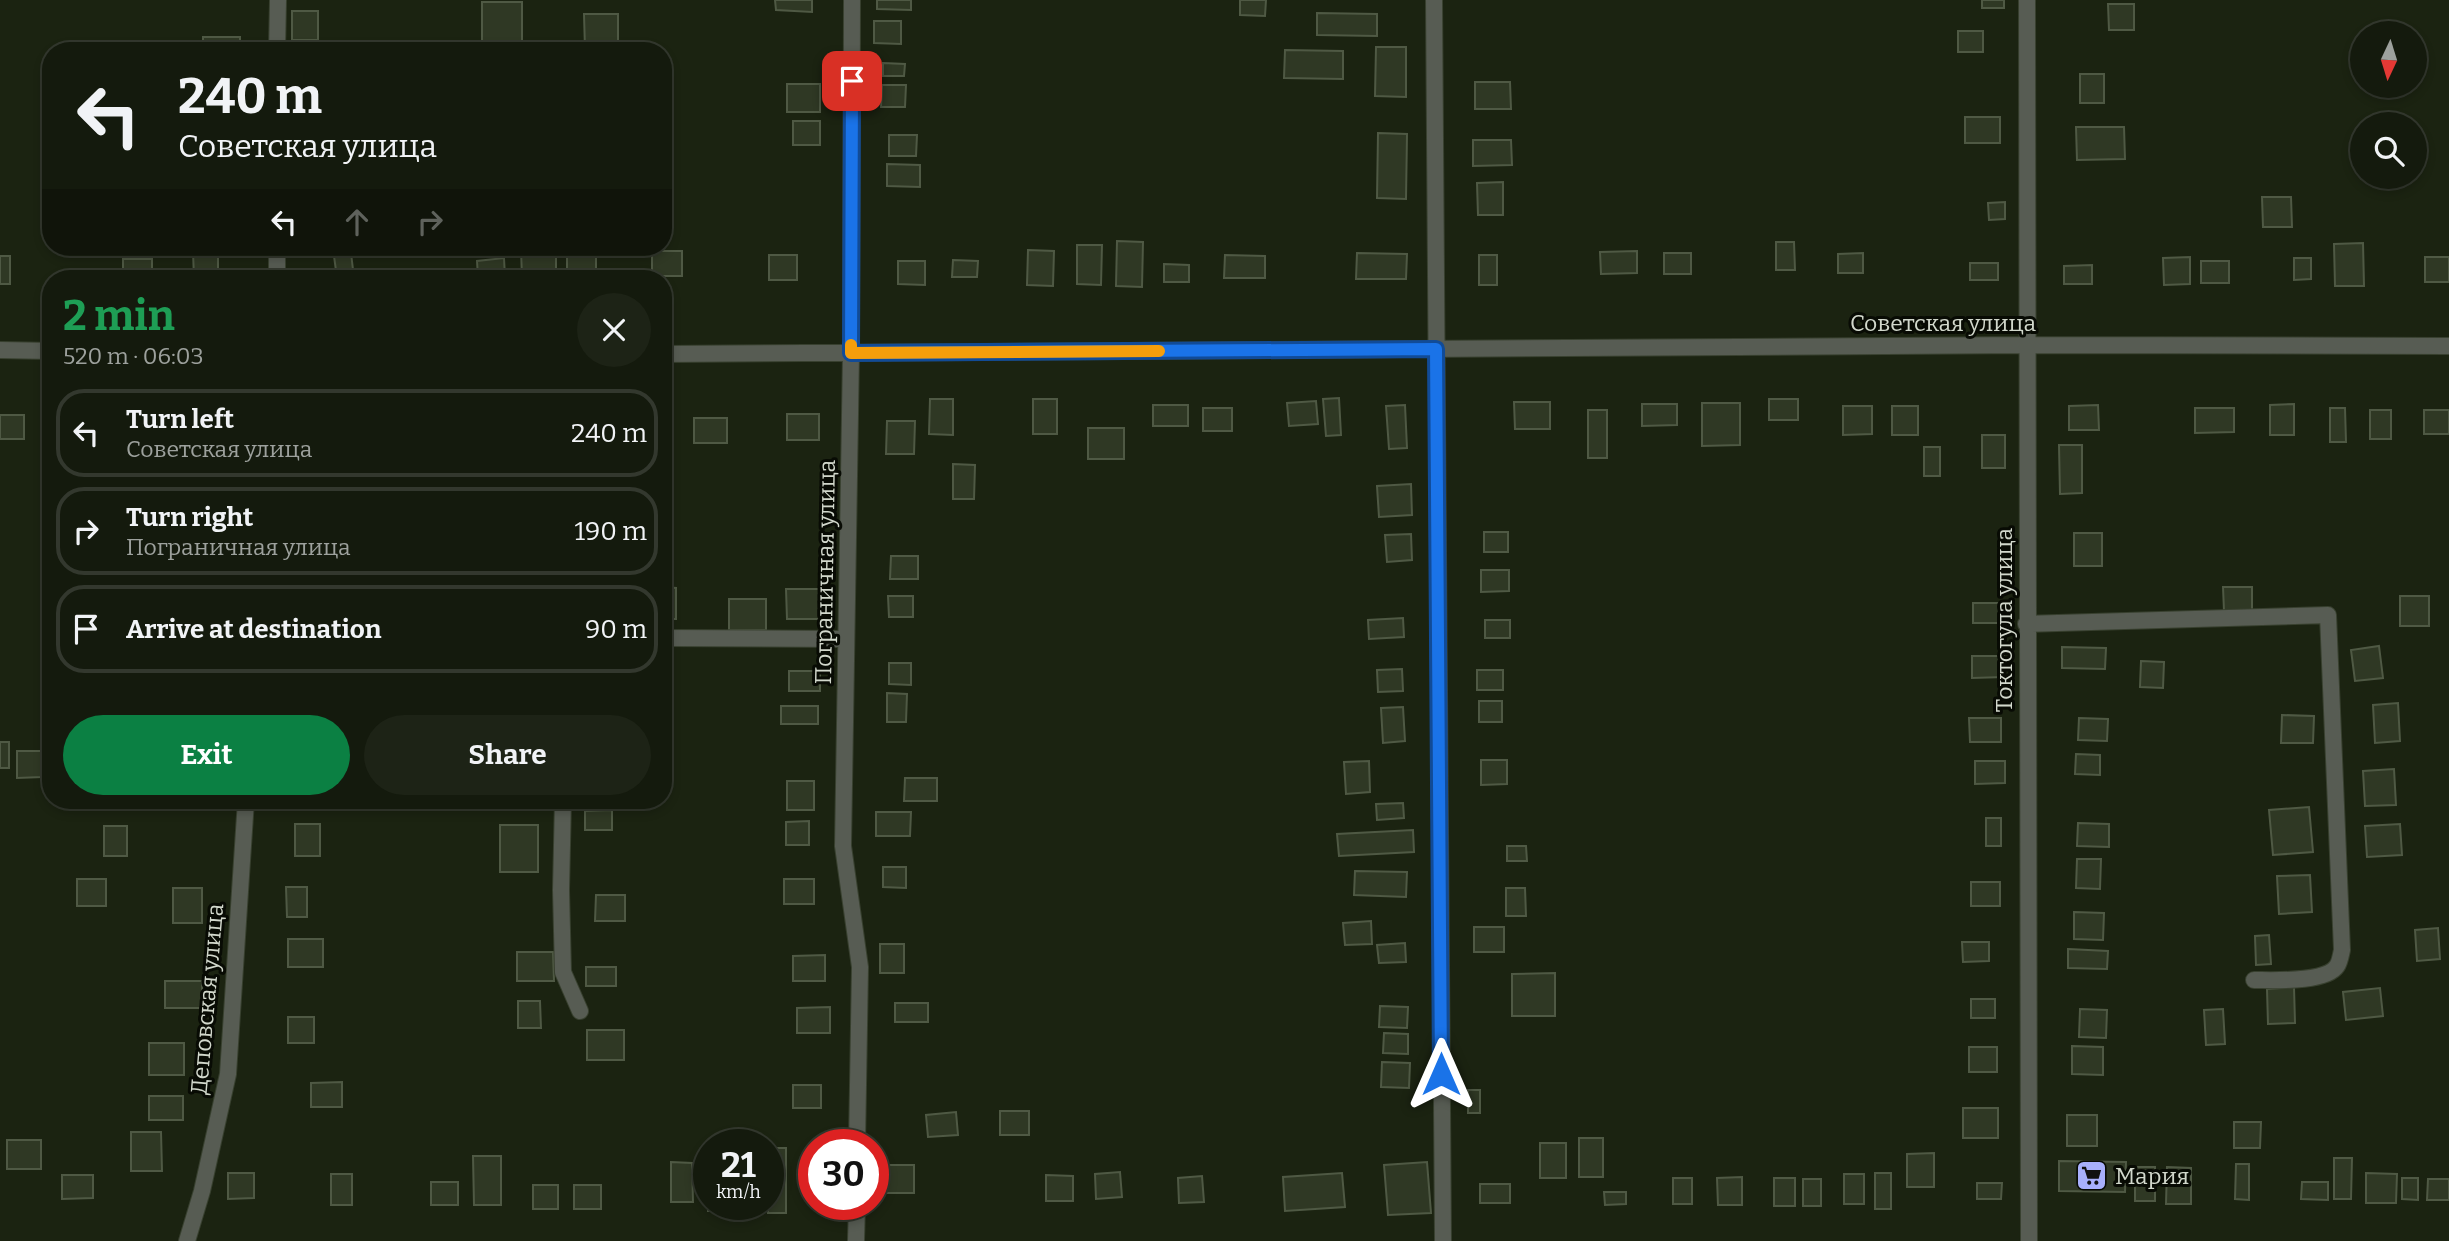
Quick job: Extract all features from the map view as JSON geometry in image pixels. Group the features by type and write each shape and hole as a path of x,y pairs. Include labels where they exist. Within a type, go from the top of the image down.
{"street":[{"path":"277,42 278,0"},
{"name":"Пограничная улица","path":"852,0 851,353 843,846 860,967 858,1129"},
{"path":"1434,0 1443,1241"},
{"name":"Токтогула улица","path":"2026,0 2029,1241"},
{"name":"Советская улица","path":"672,354 2028,345 2449,346"},
{"path":"0,350 42,351"},
{"path":"2026,624 2328,615 2342,950 2337,967 2327,974 2313,978 2254,980"},
{"path":"672,638 846,639"},
{"name":"Деповская улица","path":"187,1241 202,1191 228,1074 245,809"},
{"path":"563,809 561,890 564,972 580,1011"},
{"path":"856,1241 857,1220"}],"building":[{"path":"775,0 812,0 812,12 776,10"},
{"path":"877,0 911,0 911,10 877,9"},
{"path":"1240,0 1266,0 1265,16 1240,15"},
{"path":"1982,0 2004,0 2004,8 1982,8"},
{"path":"482,2 522,2 522,42 482,42"},
{"path":"2108,4 2134,4 2134,30 2109,30"},
{"path":"292,11 318,11 318,40 292,40"},
{"path":"1317,13 1377,14 1377,36 1317,35"},
{"path":"584,14 618,14 618,42 585,42"},
{"path":"874,21 901,21 901,44 874,43"},
{"path":"1958,31 1983,31 1983,52 1958,52"},
{"path":"203,37 240,37 240,42 203,42"},
{"path":"1376,47 1406,47 1406,97 1375,96"},
{"path":"1285,50 1343,51 1343,79 1284,78"},
{"path":"883,63 905,64 904,76 883,76"},
{"path":"2080,74 2104,74 2104,103 2080,103"},
{"path":"1475,82 1510,82 1511,109 1475,109"},
{"path":"787,84 820,84 820,112 787,112"},
{"path":"882,85 906,85 905,107 881,107"},
{"path":"1965,117 2000,117 2000,143 1965,143"},
{"path":"793,121 820,121 820,145 793,145"},
{"path":"2076,127 2124,127 2125,159 2077,160"},
{"path":"1378,133 1407,134 1406,199 1377,198"},
{"path":"889,135 917,135 916,156 889,156"},
{"path":"1473,140 1511,140 1512,165 1473,166"},
{"path":"887,164 920,165 920,187 887,186"},
{"path":"1503,182 1503,215 1478,215 1477,183"},
{"path":"2262,197 2291,197 2292,227 2263,227"},
{"path":"2005,202 2005,219 1989,220 1988,203"},
{"path":"1117,241 1143,242 1142,287 1116,286"},
{"path":"1776,242 1794,242 1795,270 1776,270"},
{"path":"2363,243 2364,286 2335,286 2334,244"},
{"path":"1077,245 1102,245 1101,285 1077,284"},
{"path":"1028,250 1054,251 1053,286 1027,285"},
{"path":"672,251 682,251 682,276 672,276 672,270 652,270 652,256 672,256"},
{"path":"1637,251 1637,273 1601,274 1600,252"},
{"path":"1357,253 1407,254 1406,279 1356,279"},
{"path":"1664,253 1691,253 1691,274 1664,274"},
{"path":"1863,253 1863,273 1838,273 1838,254"},
{"path":"769,255 797,255 797,280 769,280"},
{"path":"1225,255 1265,256 1265,278 1224,278"},
{"path":"1479,255 1497,255 1497,285 1479,285"},
{"path":"0,256 10,256 10,284 0,284"},
{"path":"193,256 218,256 218,270 194,270"},
{"path":"334,256 351,256 353,270 336,270"},
{"path":"521,256 556,256 556,270 522,270"},
{"path":"567,256 596,256 596,270 567,270"},
{"path":"2190,257 2190,284 2164,285 2163,258"},
{"path":"2425,257 2449,257 2449,282 2425,282"},
{"path":"504,258 505,270 478,270 477,261"},
{"path":"2294,258 2311,258 2311,279 2294,280"},
{"path":"123,259 152,259 152,270 123,270"},
{"path":"953,260 978,261 977,277 952,277"},
{"path":"898,261 925,261 925,285 898,284"},
{"path":"2201,261 2229,261 2229,283 2201,283"},
{"path":"1970,263 1998,263 1998,280 1970,280"},
{"path":"1164,264 1189,265 1189,282 1164,282"},
{"path":"2092,265 2092,284 2064,284 2064,266"},
{"path":"1339,398 1341,435 1326,436 1323,399"},
{"path":"930,399 953,399 953,435 929,434"},
{"path":"1033,399 1057,399 1057,434 1033,434"},
{"path":"1769,399 1798,399 1798,420 1769,420"},
{"path":"1316,401 1318,424 1289,426 1287,403"},
{"path":"1514,402 1550,402 1550,429 1515,429"},
{"path":"1702,403 1740,403 1740,445 1702,446"},
{"path":"1642,404 1677,404 1677,425 1642,426"},
{"path":"2294,404 2294,435 2270,435 2270,405"},
{"path":"1153,405 1188,405 1188,426 1153,426"},
{"path":"1405,405 1407,448 1389,449 1386,406"},
{"path":"2098,405 2099,430 2069,430 2069,406"},
{"path":"1843,406 1872,406 1872,434 1843,435"},
{"path":"1892,406 1918,406 1918,435 1892,435"},
{"path":"1203,408 1232,408 1232,431 1203,431"},
{"path":"2195,408 2234,408 2234,432 2195,433"},
{"path":"2330,408 2345,408 2346,442 2330,442"},
{"path":"1588,410 1607,410 1607,458 1588,458"},
{"path":"2370,410 2391,410 2391,439 2370,439"},
{"path":"2424,410 2449,410 2449,434 2424,434"},
{"path":"787,414 819,414 819,440 787,440"},
{"path":"0,415 24,415 24,439 0,439"},
{"path":"694,418 727,418 727,443 694,443"},
{"path":"887,421 915,421 914,454 886,454"},
{"path":"1088,428 1124,428 1124,459 1088,459"},
{"path":"1982,435 2005,435 2005,468 1982,468"},
{"path":"2059,445 2082,445 2082,493 2060,494"},
{"path":"1924,447 1940,447 1940,476 1924,476"},
{"path":"953,464 975,465 974,499 953,499"},
{"path":"1411,484 1412,515 1379,517 1377,486"},
{"path":"1484,532 1508,532 1508,552 1484,552"},
{"path":"2074,533 2102,533 2102,566 2074,566"},
{"path":"1411,534 1412,560 1387,562 1385,535"},
{"path":"891,556 918,556 918,579 890,579"},
{"path":"1481,570 1509,570 1509,591 1481,592"},
{"path":"2223,587 2252,587 2252,611 2224,611"},
{"path":"672,588 676,588 676,619 672,619"},
{"path":"786,589 821,589 820,619 787,619"},
{"path":"888,596 913,596 913,617 889,617"},
{"path":"2400,596 2429,596 2429,626 2400,626"},
{"path":"729,599 766,599 766,630 729,630"},
{"path":"1973,603 2003,603 2003,623 1973,623"},
{"path":"1403,618 1404,637 1369,639 1368,620"},
{"path":"1485,620 1510,620 1510,638 1485,638"},
{"path":"2379,646 2383,678 2355,681 2351,650"},
{"path":"2062,647 2106,648 2105,669 2062,668"},
{"path":"1972,656 2004,656 2004,677 1972,678"},
{"path":"2141,661 2164,662 2163,688 2140,687"},
{"path":"889,663 911,663 911,685 889,684"},
{"path":"1402,669 1403,691 1378,692 1377,670"},
{"path":"1477,670 1503,670 1503,690 1477,690"},
{"path":"789,671 820,671 820,691 789,691"},
{"path":"887,693 907,694 906,722 887,722"},
{"path":"1479,701 1502,701 1502,722 1479,722"},
{"path":"2398,703 2400,741 2375,743 2373,705"},
{"path":"781,706 818,706 818,724 781,724"},
{"path":"1403,707 1405,741 1383,743 1381,708"},
{"path":"2282,715 2314,716 2313,743 2281,743"},
{"path":"1969,718 2001,718 2001,742 1970,742"},
{"path":"2079,718 2108,719 2107,741 2078,740"},
{"path":"0,742 9,742 9,768 0,768"},
{"path":"17,751 42,751 42,777 17,778"},
{"path":"2076,754 2100,755 2100,775 2075,774"},
{"path":"1481,760 1507,760 1507,784 1481,785"},
{"path":"1369,761 1370,792 1346,794 1344,762"},
{"path":"1975,761 2005,761 2005,783 1975,784"},
{"path":"2394,769 2396,805 2365,806 2363,771"},
{"path":"905,778 937,778 937,801 904,801"},
{"path":"787,781 814,781 814,810 787,810"},
{"path":"1403,803 1404,818 1377,820 1376,804"},
{"path":"2309,807 2313,852 2273,855 2269,810"},
{"path":"612,810 612,830 585,830 585,811"},
{"path":"876,812 911,812 910,836 876,836"},
{"path":"1986,818 2001,818 2001,846 1986,846"},
{"path":"809,821 809,845 786,845 786,822"},
{"path":"2078,823 2109,824 2109,847 2077,846"},
{"path":"295,824 320,824 320,856 295,856"},
{"path":"2400,824 2402,855 2367,857 2365,826"},
{"path":"500,825 538,825 538,872 500,872"},
{"path":"104,826 127,826 127,856 104,856"},
{"path":"1413,830 1414,852 1339,856 1337,834"},
{"path":"1507,846 1526,846 1527,861 1507,861"},
{"path":"2077,859 2101,859 2100,889 2076,888"},
{"path":"883,867 906,867 906,888 883,887"},
{"path":"1355,871 1407,872 1406,897 1354,895"},
{"path":"2310,875 2312,912 2279,914 2277,876"},
{"path":"77,879 106,879 106,906 77,906"},
{"path":"784,879 814,879 814,904 784,904"},
{"path":"1971,882 2000,882 2000,906 1971,906"},
{"path":"286,887 307,887 307,917 287,917"},
{"path":"173,888 202,888 202,923 173,923"},
{"path":"1506,888 1525,888 1526,916 1506,916"},
{"path":"596,895 625,895 625,921 595,921"},
{"path":"2074,912 2104,913 2103,940 2074,939"},
{"path":"1371,921 1372,944 1345,945 1343,923"},
{"path":"1474,927 1504,927 1504,952 1474,952"},
{"path":"2438,928 2440,959 2417,961 2415,930"},
{"path":"2269,935 2271,964 2256,965 2255,936"},
{"path":"288,939 323,939 323,967 288,967"},
{"path":"1962,942 1989,942 1989,961 1963,962"},
{"path":"1405,943 1406,962 1379,963 1377,945"},
{"path":"880,944 904,944 904,973 880,973"},
{"path":"2068,949 2108,951 2107,969 2068,968"},
{"path":"517,952 553,952 554,981 517,981"},
{"path":"825,955 825,981 793,981 793,956"},
{"path":"586,967 616,967 616,986 586,986"},
{"path":"1555,973 1555,1016 1512,1016 1512,974"},
{"path":"165,981 202,981 202,1008 165,1008"},
{"path":"2294,987 2295,1023 2268,1024 2267,989"},
{"path":"2380,988 2383,1016 2346,1020 2343,992"},
{"path":"1971,999 1995,999 1995,1018 1971,1018"},
{"path":"518,1001 540,1001 541,1028 518,1028"},
{"path":"895,1003 928,1003 928,1022 895,1022"},
{"path":"1380,1006 1408,1007 1407,1028 1379,1027"},
{"path":"830,1007 830,1033 797,1033 797,1008"},
{"path":"2080,1009 2107,1010 2106,1038 2079,1037"},
{"path":"2223,1009 2225,1044 2206,1045 2204,1010"},
{"path":"288,1017 314,1017 314,1043 288,1043"},
{"path":"587,1030 624,1030 624,1060 587,1060"},
{"path":"1384,1033 1408,1034 1408,1054 1383,1053"},
{"path":"149,1043 184,1043 184,1075 149,1075"},
{"path":"2072,1046 2103,1047 2103,1075 2072,1074"},
{"path":"1969,1047 1997,1047 1997,1072 1969,1072"},
{"path":"1382,1062 1410,1063 1409,1088 1381,1087"},
{"path":"342,1082 342,1107 311,1107 311,1083"},
{"path":"793,1085 821,1085 821,1108 793,1108"},
{"path":"1468,1090 1480,1090 1480,1113 1468,1113"},
{"path":"149,1096 183,1096 183,1120 149,1120"},
{"path":"1963,1108 1998,1108 1998,1138 1963,1138"},
{"path":"1000,1111 1029,1111 1029,1135 1000,1135"},
{"path":"956,1112 958,1135 928,1137 926,1115"},
{"path":"2067,1115 2097,1115 2097,1146 2067,1146"},
{"path":"2234,1122 2261,1122 2260,1148 2234,1148"},
{"path":"131,1132 161,1132 162,1171 131,1171"},
{"path":"1579,1138 1603,1138 1603,1177 1579,1177"},
{"path":"7,1140 41,1140 41,1169 7,1169"},
{"path":"1540,1143 1566,1143 1566,1178 1540,1178"},
{"path":"784,1148 786,1148 784,1213"},
{"path":"1934,1153 1934,1187 1907,1187 1907,1154"},
{"path":"473,1156 501,1156 501,1205 474,1205"},
{"path":"2334,1158 2352,1158 2351,1199 2334,1199"},
{"name":"Мария","path":"2059,1161 2126,1162 2125,1192 2059,1191"},
{"path":"671,1162 692,1163 693,1202 671,1202"},
{"path":"1427,1162 1431,1213 1388,1215 1384,1165"},
{"path":"2236,1164 2249,1164 2249,1200 2235,1199"},
{"path":"889,1165 914,1165 914,1193 889,1193"},
{"path":"2135,1167 2155,1167 2155,1201 2135,1201"},
{"path":"2167,1167 2191,1168 2191,1204 2166,1204"},
{"path":"1120,1172 1122,1197 1096,1199 1095,1174"},
{"path":"228,1173 254,1173 254,1198 228,1199"},
{"path":"1342,1173 1345,1207 1285,1211 1283,1177"},
{"path":"1875,1173 1891,1173 1891,1209 1875,1209"},
{"path":"2366,1173 2397,1174 2396,1203 2366,1203"},
{"path":"331,1174 352,1174 352,1205 331,1205"},
{"path":"1844,1174 1864,1174 1864,1204 1844,1204"},
{"path":"62,1175 93,1175 93,1198 62,1199"},
{"path":"1046,1175 1073,1176 1073,1201 1046,1201"},
{"path":"1202,1176 1204,1202 1179,1203 1178,1178"},
{"path":"1742,1177 1742,1205 1718,1205 1717,1178"},
{"path":"1673,1178 1692,1178 1692,1204 1673,1204"},
{"path":"1774,1178 1795,1178 1795,1206 1774,1206"},
{"path":"2402,1178 2418,1178 2418,1200 2402,1199"},
{"path":"1803,1179 1821,1179 1821,1206 1803,1206"},
{"path":"2428,1179 2449,1179 2449,1200 2427,1200"},
{"path":"431,1182 458,1182 458,1205 431,1205"},
{"path":"2302,1182 2328,1182 2328,1200 2301,1199"},
{"path":"1977,1183 2002,1183 2001,1199 1977,1199"},
{"path":"1480,1184 1510,1184 1510,1203 1480,1203"},
{"path":"533,1185 558,1185 558,1209 533,1209"},
{"path":"574,1185 601,1185 601,1209 574,1209"},
{"path":"1604,1192 1626,1192 1626,1204 1605,1205"}],"slow traffic":[{"path":"851,345 851,353 1159,351"}],"place":[{"name":"Мария","path":"2092,1176"}],"route":[{"path":"852,81 851,353 1436,349 1441,1074"}]}
